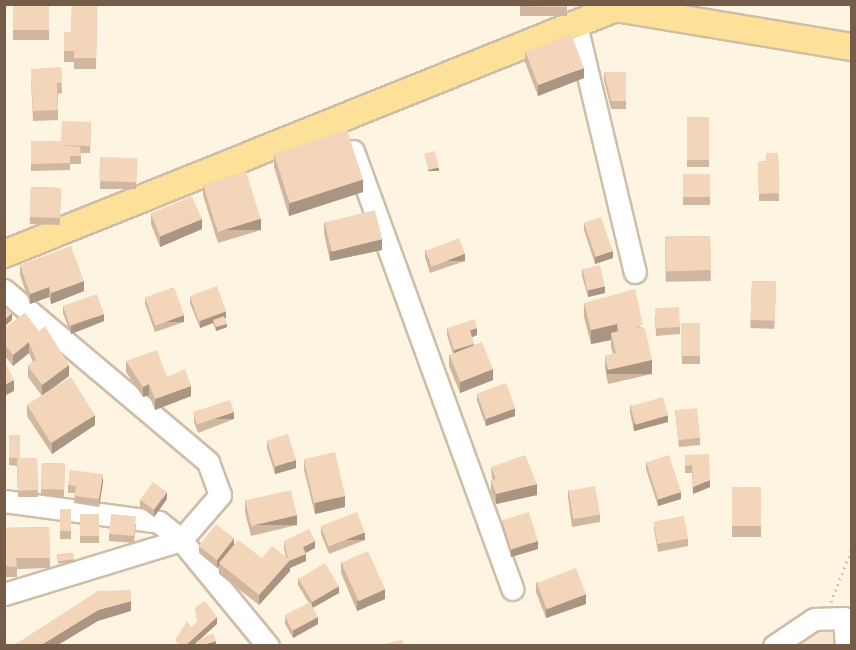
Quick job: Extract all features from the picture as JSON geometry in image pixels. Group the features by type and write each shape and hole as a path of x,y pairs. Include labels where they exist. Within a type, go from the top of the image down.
{"main road":[{"path":"4,254 616,8 852,47"}],"street":[{"path":"576,25 635,272"},
{"path":"341,119 512,589"},
{"path":"4,290 208,462 220,495 181,540 4,594"},
{"path":"4,501 159,522 181,540 268,645"},
{"path":"774,645 814,619 844,618 846,645"}],"path":[{"path":"824,619 852,548"}],"shaded area":[{"path":"839,628 840,645 800,646 816,632"}],"building":[{"path":"13,4 49,4 49,30 13,30"},
{"path":"72,4 97,4 96,58 74,58 74,51 64,51 64,32 71,32"},
{"path":"520,4 566,4 566,7 520,6"},
{"path":"571,34 584,68 538,85 525,52"},
{"path":"61,67 62,83 57,83 58,110 33,111 31,69"},
{"path":"604,72 626,72 626,101 611,101"},
{"path":"687,117 709,117 709,160 687,160"},
{"path":"62,121 91,122 90,146 60,145 80,147 81,156 70,156 70,163 31,164 31,141 61,141"},
{"path":"347,130 363,179 290,203 274,154"},
{"path":"435,151 439,168 428,170 424,153"},
{"path":"766,153 778,153 779,193 759,194 758,162 766,161"},
{"path":"100,157 137,158 136,182 99,181"},
{"path":"246,171 261,219 218,232 203,184"},
{"path":"683,174 710,174 710,197 683,197"},
{"path":"31,187 61,188 60,218 30,217"},
{"path":"192,196 202,219 160,237 151,214"},
{"path":"375,210 382,239 332,252 325,223"},
{"path":"601,217 613,251 596,257 584,223"},
{"path":"710,236 711,270 666,272 665,238"},
{"path":"459,238 465,254 431,267 425,251"},
{"path":"71,246 84,281 51,293 49,287 30,294 20,265"},
{"path":"600,265 605,286 587,290 582,269"},
{"path":"752,281 776,282 775,321 751,320"},
{"path":"217,286 226,311 199,321 190,296"},
{"path":"174,287 184,315 155,326 145,298"},
{"path":"635,289 643,325 635,327 645,328 652,360 608,370 605,356 616,353 611,333 619,331 617,324 591,330 584,303"},
{"path":"97,294 104,314 70,326 63,306"},
{"path":"4,306 12,313 4,320"},
{"path":"679,307 680,327 656,328 655,308"},
{"path":"25,313 39,331 45,326 69,365 42,385 28,366 36,360 29,342 13,355 4,344 4,329"},
{"path":"224,316 227,324 216,327 213,320"},
{"path":"475,319 477,328 470,330 474,344 454,350 447,328"},
{"path":"681,323 700,323 700,356 681,356"},
{"path":"482,342 493,369 460,382 450,355"},
{"path":"157,350 167,377 185,369 191,386 155,399 149,384 143,387 126,361"},
{"path":"4,360 14,380 4,385"},
{"path":"71,377 95,415 51,443 27,405"},
{"path":"506,383 515,408 486,419 477,394"},
{"path":"663,397 668,415 636,425 630,406"},
{"path":"230,400 234,412 197,424 193,412"},
{"path":"697,408 700,438 678,440 675,410"},
{"path":"288,434 296,460 275,466 267,440"},
{"path":"9,435 20,435 20,458 9,458"},
{"path":"335,452 345,496 314,503 304,459"},
{"path":"709,454 710,480 693,487 692,465 685,466 685,455"},
{"path":"525,455 537,484 496,494 491,480 496,479 491,467"},
{"path":"669,455 681,492 658,500 646,462"},
{"path":"37,458 38,490 18,491 17,459"},
{"path":"42,463 65,464 64,490 41,489"},
{"path":"70,470 103,474 99,499 74,496 76,486 68,485"},
{"path":"153,482 167,492 154,510 140,500"},
{"path":"595,486 600,515 573,519 568,491"},
{"path":"732,487 761,487 761,526 732,526"},
{"path":"291,490 297,515 251,526 245,501"},
{"path":"60,509 71,509 71,531 60,531"},
{"path":"357,512 365,533 328,547 321,526"},
{"path":"529,512 538,541 511,549 502,520"},
{"path":"80,514 99,514 99,536 80,536"},
{"path":"111,514 136,516 134,536 109,534"},
{"path":"684,516 688,539 657,544 653,521"},
{"path":"216,524 234,538 217,560 199,546"},
{"path":"49,527 50,558 16,558 17,567 4,566 4,528"},
{"path":"309,529 315,541 303,547 306,554 289,561 284,541"},
{"path":"238,540 262,558 272,546 290,560 259,595 219,563"},
{"path":"368,551 385,589 359,601 342,563"},
{"path":"73,553 74,559 58,561 57,556"},
{"path":"325,563 339,586 312,602 298,579"},
{"path":"576,568 586,594 547,609 537,583"},
{"path":"131,590 131,601 98,610 41,645 14,645 98,591"},
{"path":"205,601 217,617 186,645 179,645 175,640 187,621 191,627 197,622 195,608"},
{"path":"310,602 318,617 292,631 284,616"},
{"path":"213,633 216,641 198,645 197,641"},
{"path":"402,640 404,645 378,645"}]}
